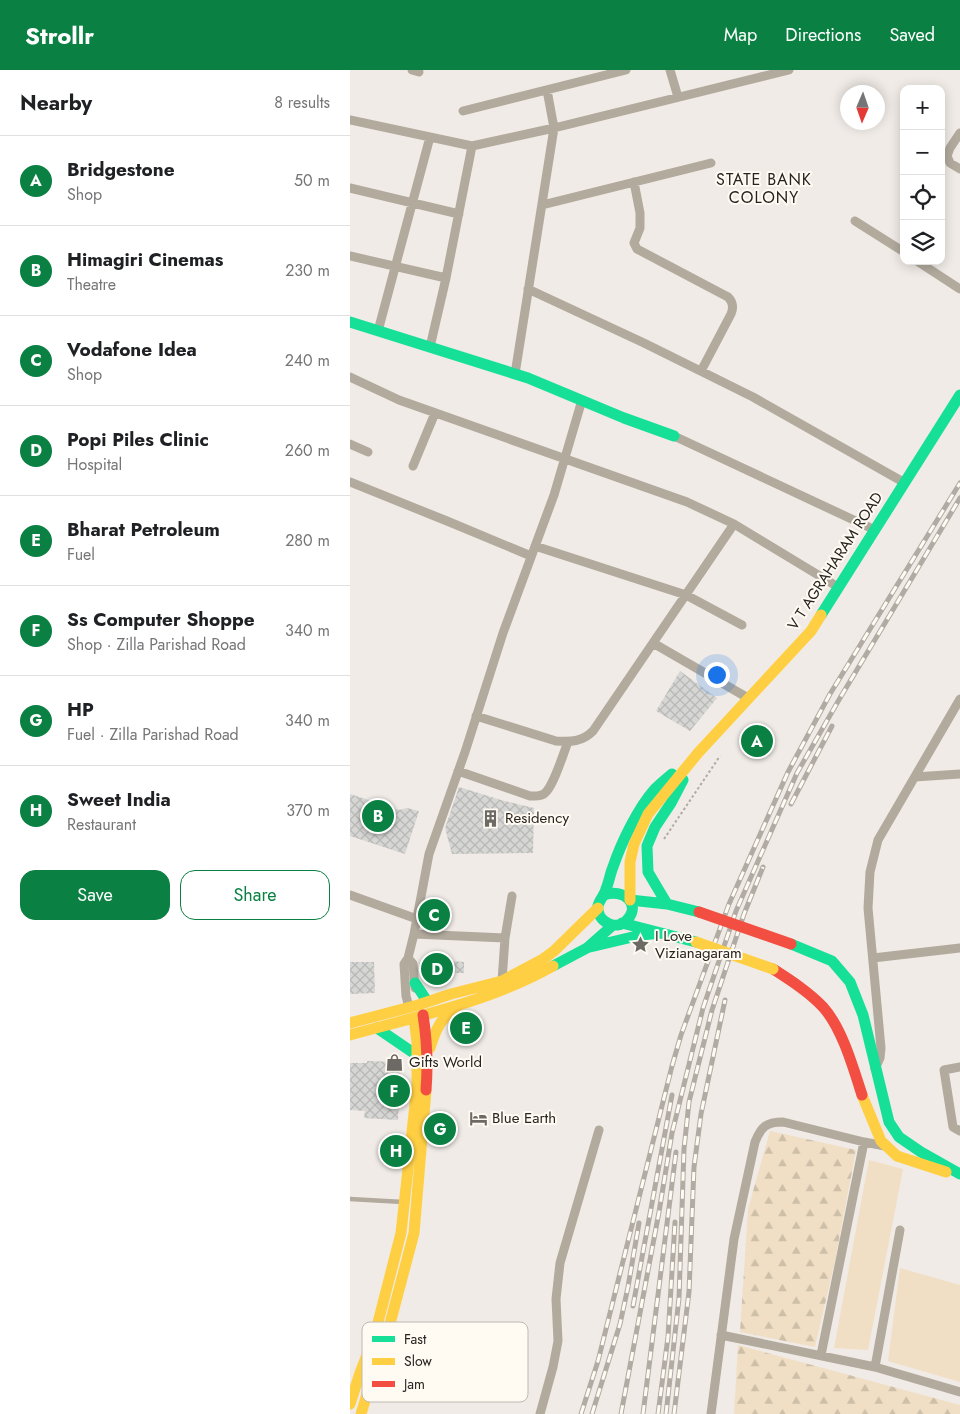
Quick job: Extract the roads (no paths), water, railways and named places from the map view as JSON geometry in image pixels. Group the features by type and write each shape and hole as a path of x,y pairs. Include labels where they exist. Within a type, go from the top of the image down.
{"main road":[{"path":"350,322 528,378 624,418 674,436"},
{"name":"V T AGRAHARAM ROAD","path":"698,753 810,631 960,395"},
{"path":"698,753 654,790 627,832 614,862 604,895 598,903 598,913 604,921 696,942 773,969 797,985 823,1007 841,1035 867,1108 884,1146 897,1156 960,1176"},
{"path":"667,904 648,872 647,846 655,827 672,803 698,753"},
{"path":"350,1023 418,1012 492,994 534,976 587,948 618,924 627,920 631,905 630,862 634,844 648,814 698,753"},
{"path":"604,895 609,892 619,892 624,895 631,905"},
{"path":"631,905 667,904 699,912 791,944 832,961 850,982 863,1015 889,1122 899,1136 960,1176"},
{"path":"350,1035 376,1028 418,1012 451,994 502,981 554,951 598,908"},
{"path":"587,948 622,939 661,933"},
{"path":"390,1322 414,1233 417,1202 417,1137 422,1058 426,1036 418,1012 414,983"},
{"path":"422,1058 439,1023 447,1013 466,1001"},
{"path":"376,1028 422,1058"},
{"path":"378,1322 401,1233 417,1137"},
{"path":"350,1404 355,1373 362,1359"},
{"path":"361,1414 365,1402"}],"street":[{"path":"463,111 626,70"},
{"path":"670,70 678,97"},
{"path":"350,120 472,146 678,97 750,75 789,70"},
{"path":"515,374 554,128 548,90"},
{"path":"960,133 947,156 950,163 960,169"},
{"path":"378,331 430,137"},
{"path":"430,347 446,278 472,146"},
{"path":"542,205 711,163"},
{"path":"634,182 640,214 640,228 634,242 637,249 731,300 733,309 731,314 701,371"},
{"path":"350,188 459,214"},
{"path":"855,221 900,249"},
{"path":"350,256 446,278"},
{"path":"924,265 960,289"},
{"path":"528,289 644,343 753,397 904,483"},
{"path":"350,377 399,400 687,502 734,524 838,587"},
{"path":"418,1012 406,996 404,964 408,958 414,934 429,854 503,633 554,495 582,400"},
{"path":"413,466 435,413"},
{"path":"674,436 875,530"},
{"path":"350,444 368,452"},
{"path":"350,482 531,556"},
{"path":"476,716 556,741 568,742 584,739 593,731 734,524"},
{"path":"535,546 686,595 742,625"},
{"path":"653,643 748,698"},
{"path":"875,1069 882,1048 868,908 870,872 878,840 960,700"},
{"path":"458,771 530,796 540,796 551,786 568,742"},
{"path":"915,777 960,774"},
{"path":"350,895 417,919"},
{"path":"502,981 505,938 512,896"},
{"path":"414,934 505,938"},
{"path":"873,958 960,948"},
{"path":"408,958 413,964 414,983"},
{"path":"960,1067 944,1070 953,1127 960,1131"},
{"path":"711,1414 734,1239 755,1142 759,1133 769,1123 783,1122 884,1146"},
{"path":"540,1414 553,1367 558,1340 556,1299 560,1263 600,1130"},
{"path":"821,1355 864,1142"},
{"path":"875,1367 900,1230"},
{"path":"721,1335 875,1367 960,1392"}],"lane":[{"path":"350,1199 417,1202"}],"railway":[{"path":"581,1414 598,1361 672,1066 681,1035 729,904 788,772 830,694 960,483"},
{"path":"621,1414 672,1133 703,1008 736,911 797,773 960,498"},
{"path":"791,804 832,726"},
{"path":"666,1414 679,1298 684,1149 689,1102 712,1010 744,914 763,867"},
{"path":"674,1414 689,1292 694,1167 701,1114 725,1000"},
{"path":"633,1306 672,1095"},
{"path":"643,1414 676,1152"},
{"path":"658,1414 668,1337 675,1222"},
{"path":"592,1414 620,1324 639,1223"}],"place":[{"name":"Bridgestone","path":"757,741"},
{"name":"Himagiri Cinemas","path":"378,816"},
{"name":"Residency","path":"491,818"},
{"name":"Vodafone Idea","path":"434,915"},
{"name":"I Love Vizianagaram","path":"641,945"},
{"name":"Popi Piles Clinic","path":"437,969"},
{"name":"Bharat Petroleum","path":"466,1028"},
{"name":"Gifts World","path":"395,1062"},
{"name":"Ss Computer Shoppe","path":"394,1091"},
{"name":"Blue Earth","path":"478,1118"},
{"name":"HP","path":"440,1129"},
{"name":"Sweet India","path":"396,1151"}],"district":[{"name":"STATE BANK COLONY","path":"764,188"}]}
